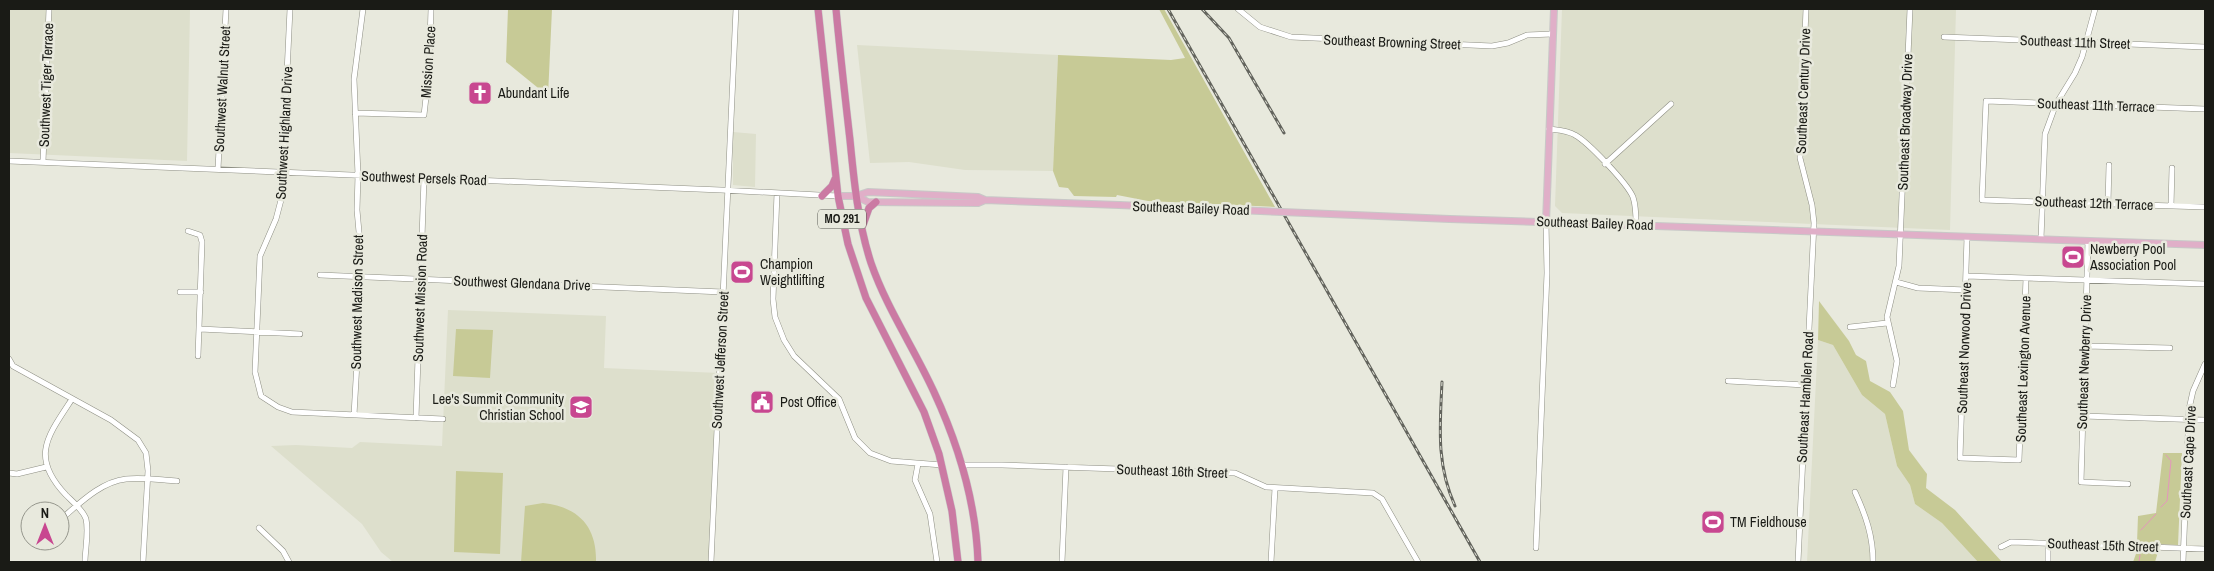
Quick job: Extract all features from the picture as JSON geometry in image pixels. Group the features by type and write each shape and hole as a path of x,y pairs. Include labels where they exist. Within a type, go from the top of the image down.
{"highway":[{"name":"MO 291","path":"818,9 838,196 848,244 866,298 924,412 942,465 952,511 958,562"},
{"name":"MO 291","path":"836,9 856,196 862,228 879,284 892,314 934,390 963,465 971,501 978,562"},
{"path":"822,196 832,186 836,176"},
{"path":"862,228 866,214 876,202"}],"main road":[{"path":"1546,222 1554,9"},
{"name":"Southeast Bailey Road","path":"838,196 856,196 868,192 978,197 986,200 1450,219 2205,245"},
{"name":"Southeast Bailey Road","path":"856,196 868,202 978,203 986,200"}],"street":[{"name":"Southwest Tiger Terrace","path":"43,162 49,9"},
{"name":"Southwest Walnut Street","path":"218,169 226,9"},
{"name":"Southwest Highland Drive","path":"290,9 281,200 260,256 255,372 257,388 266,401 292,412 443,419"},
{"name":"Southwest Madison Street","path":"354,415 359,327 360,243 357,210 358,175 354,79 364,9"},
{"name":"Mission Place","path":"355,113 424,115 431,44 431,9"},
{"name":"Southwest Jefferson Street","path":"712,562 736,9"},
{"name":"Southeast Browning Street","path":"1238,9 1260,27 1291,37 1492,46 1508,43 1526,35 1552,34"},
{"name":"Southeast Century Drive","path":"1806,9 1800,158 1812,205 1813,232"},
{"name":"Southeast Broadway Drive","path":"1887,323 1888,305 1899,266 1910,9"},
{"path":"2041,239 2045,134 2056,104 2075,73 2087,42 2095,9"},
{"name":"Southeast 11th Street","path":"1944,37 2205,47"},
{"name":"Southeast 11th Terrace","path":"1982,200 1986,101 2205,109"},
{"path":"1605,164 1671,104"},
{"path":"1548,129 1561,130 1575,135 1605,164 1628,189 1636,213 1636,224"},
{"name":"Southwest Persels Road","path":"9,160 838,196"},
{"path":"2108,203 2109,165"},
{"path":"2171,206 2172,168"},
{"name":"Southwest Mission Road","path":"416,418 424,178"},
{"path":"777,193 773,299 775,317 784,340 794,356 839,399 855,438 865,449 883,459 942,465"},
{"name":"Southeast 12th Terrace","path":"1982,200 2205,207"},
{"path":"1536,548 1547,273 1546,222"},
{"path":"188,231 200,236 202,242 198,356"},
{"name":"Southeast Hamblen Road","path":"1798,562 1813,232"},
{"name":"Southeast Norwood Drive","path":"1960,458 1967,237"},
{"name":"Southeast Newberry Drive","path":"2088,241 2080,482 2128,484"},
{"name":"Southwest Glendana Drive","path":"320,275 723,292"},
{"path":"1966,276 2205,284"},
{"name":"Southeast Lexington Avenue","path":"1960,458 2019,460 2026,278"},
{"path":"1896,282 1918,288 1966,290"},
{"path":"180,292 201,292"},
{"path":"1850,327 1887,323 1897,361 1893,385"},
{"path":"200,329 300,334"},
{"path":"2085,346 2170,348"},
{"path":"9,360 12,366 111,420 138,440 146,453 144,562"},
{"name":"Southeast Cape Drive","path":"2183,562 2189,420 2193,391 2205,364"},
{"path":"1728,381 1805,385"},
{"path":"72,399 50,434 46,467 54,482 77,506 86,520 84,562"},
{"path":"2083,416 2205,420"},
{"path":"918,464 915,480 930,514 937,562"},
{"name":"Southeast 16th Street","path":"963,465 1235,473 1245,476 1261,486 1368,492 1377,494 1382,499 1418,562"},
{"path":"9,473 17,474 46,467"},
{"path":"1062,562 1066,467"},
{"path":"70,512 99,489 116,481 147,479 177,481"},
{"path":"1271,562 1275,488"},
{"path":"1855,492 1869,522 1873,544 1873,562"},
{"path":"259,528 283,551 289,562"},
{"name":"Southeast 15th Street","path":"2001,546 2011,542 2205,549"},
{"path":"2048,543 2048,562"}],"shaded area":[{"path":"9,9 190,9 187,161 9,153"},
{"path":"1562,9 1956,9 1950,230 1562,213 1555,206"},
{"path":"857,45 1058,55 1053,171 965,170 909,162 870,163"},
{"path":"733,132 756,134 755,187 733,185"},
{"name":"Lee's Summit Community Christian School","path":"448,310 606,316 604,368 719,373 709,562 393,562 381,552 362,524 271,446 296,445 352,448 360,442 442,446"},
{"path":"1818,340 1833,345 1862,395 1885,414 1897,466 1910,485 1915,504 1942,523 1978,562 1807,562"}],"green space":[{"path":"508,9 552,9 548,96 506,62"},
{"path":"1159,9 1164,9 1275,207 1148,201 1117,195 1116,197 1074,196 1068,188 1059,187 1053,171 1058,55 1171,60 1185,58"},
{"name":"Newberry Pool Association Pool","path":"2066,252 2081,253 2080,269 2066,268"},
{"path":"1819,301 1849,341 1856,355 1866,361 1870,381 1890,392 1903,411 1909,450 1927,474 1926,488 1955,510 2002,562 1978,562 1942,523 1915,504 1910,485 1897,466 1885,414 1862,395 1833,345 1818,340"},
{"path":"456,329 493,330 490,378 453,376"},
{"path":"2163,453 2182,453 2178,545 2137,543 2138,516 2156,513"},
{"path":"456,471 503,473 500,554 454,552"},
{"path":"543,503 567,509 583,521 593,539 596,562 521,562 525,506"},
{"path":"2137,551 2158,552 2155,562 2133,562"}],"waterway":[{"path":"2161,507 2167,501 2171,461 2166,455"},
{"path":"2141,530 2156,514"},
{"path":"2139,562 2140,555"}],"railway":[{"path":"1168,9 1480,562"},
{"path":"1202,9 1229,38 1284,133"},
{"path":"1442,382 1440,429 1442,460 1455,506"}],"place":[{"name":"Abundant Life","path":"480,93"},
{"name":"Newberry Pool Association Pool","path":"2073,257"},
{"name":"Champion Weightlifting","path":"742,272"},
{"name":"Post Office","path":"762,402"},
{"name":"Lee's Summit Community Christian School","path":"581,407"},
{"name":"TM Fieldhouse","path":"1713,522"}]}
